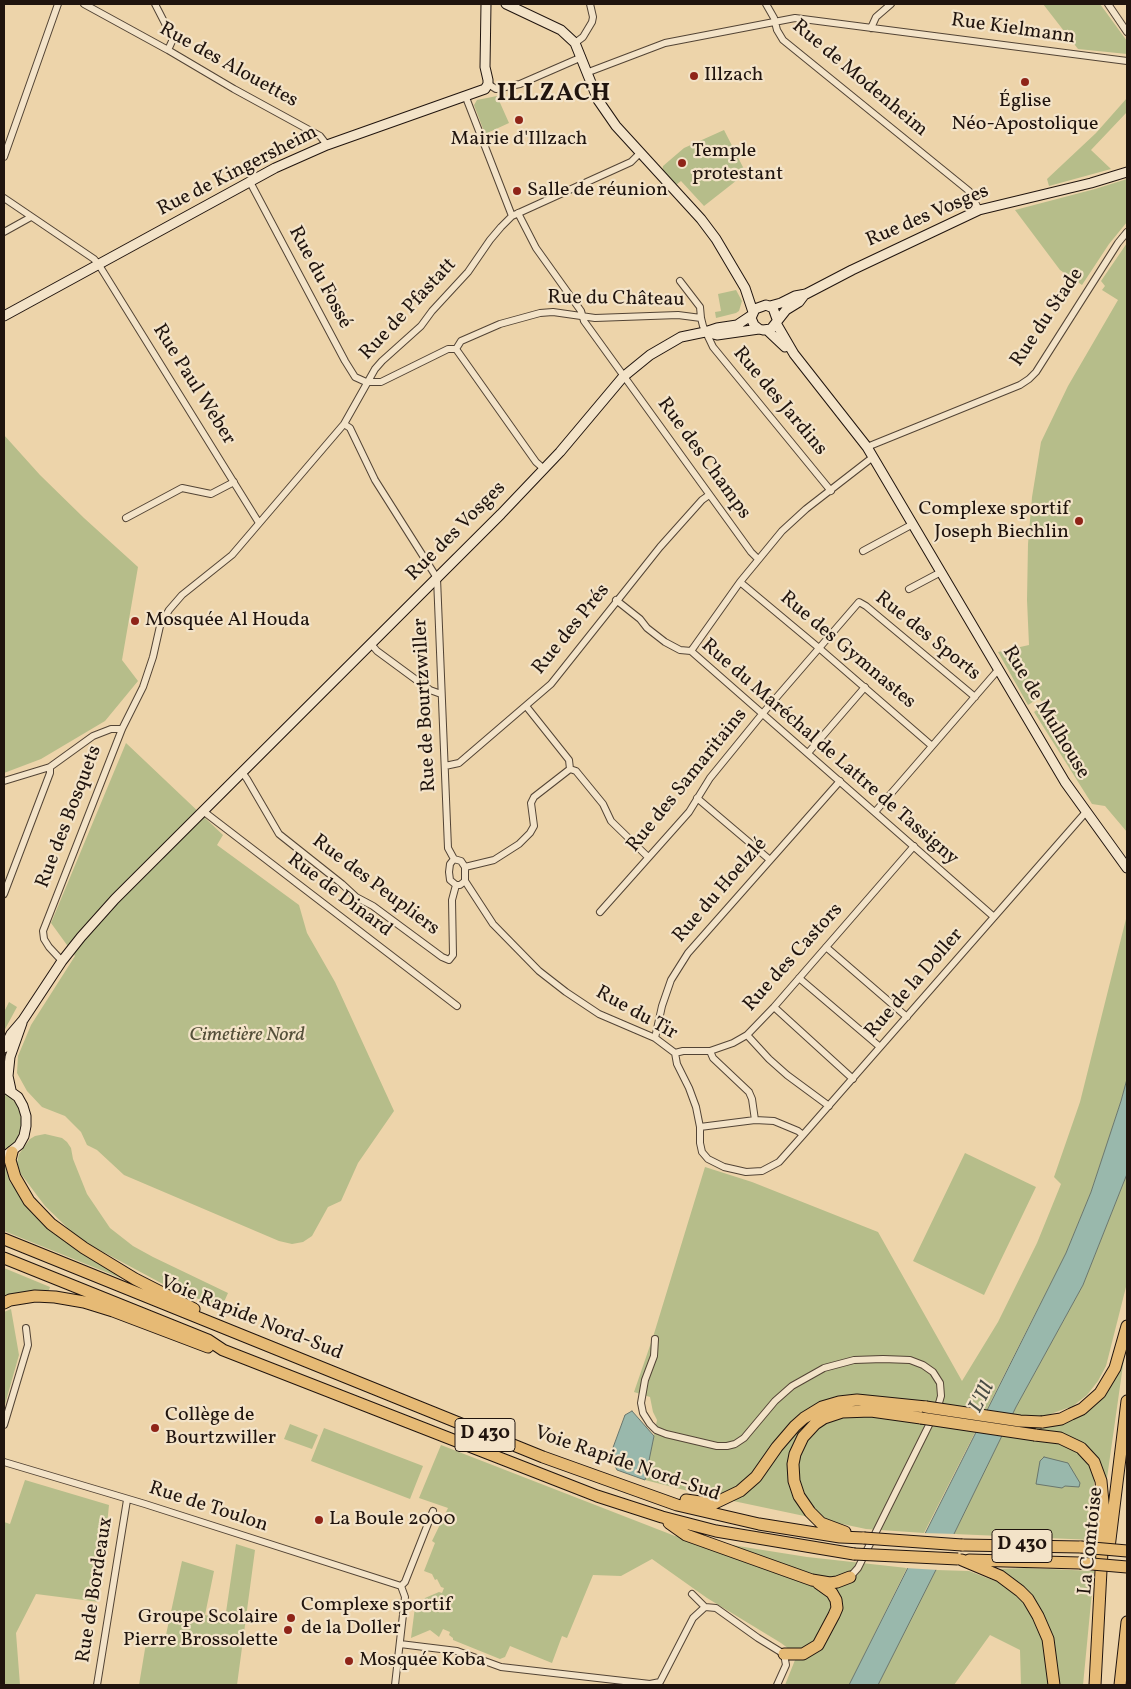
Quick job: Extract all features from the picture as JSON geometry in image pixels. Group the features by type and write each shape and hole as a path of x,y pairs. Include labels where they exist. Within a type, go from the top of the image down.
{"highway":[{"path":"8,1155 15,1177 29,1201 63,1234 135,1279 197,1311 230,1331"},
{"name":"Voie Rapide Nord-Sud","path":"4,1240 543,1457 677,1505 759,1524 840,1537 962,1545 1127,1551"},
{"name":"Voie Rapide Nord-Sud","path":"4,1258 208,1340 223,1350 597,1496 716,1532 854,1554 960,1560 1080,1563 1127,1567"},
{"path":"4,1303 10,1300 35,1296 84,1302 114,1311 202,1346 223,1350"},
{"path":"864,1538 821,1523 804,1504 794,1481 793,1464 798,1445 815,1424 824,1418 842,1412 870,1411 923,1412 1042,1422 1061,1419 1091,1402 1100,1393 1115,1368 1127,1326"},
{"path":"660,1498 673,1497 715,1503 732,1497 756,1477 777,1447 795,1426 814,1411 829,1404 857,1400 1035,1435 1060,1438 1081,1448 1094,1462 1101,1480 1104,1513 1095,1685"},
{"name":"La Comtoise","path":"1095,1685 1108,1550 1127,1401"},
{"path":"662,1517 686,1535 812,1580 830,1583 850,1577"},
{"path":"960,1560 1000,1576 1028,1599 1048,1639 1054,1685"},
{"path":"784,1654 803,1654 818,1645 834,1615 836,1600 832,1593 812,1580"},
{"path":"1120,1685 1127,1622"}],"main road":[{"path":"486,4 485,67 488,84"},
{"path":"506,4 562,30 575,43 598,100 616,126 706,225 745,288 752,313 752,322 763,330"},
{"name":"Rue de Kingersheim","path":"4,316 275,168 327,144 485,89 488,84"},
{"name":"Rue des Vosges","path":"23,1020 62,961 115,899 544,470 624,377 666,344 693,333 737,325 758,306 781,304 795,296 806,294 979,210 1091,183 1127,172"},
{"path":"745,288 758,300 776,311 777,321"},
{"name":"Rue des Vosges","path":"705,332 717,335 763,330 777,321 786,310 799,302 806,294"},
{"name":"Rue de Mulhouse","path":"777,321 794,354 867,447 1065,782 1127,868"},
{"name":"Rue de Mulhouse","path":"763,330 794,354"},
{"path":"4,1048 11,1034 23,1020"},
{"path":"8,1155 19,1145 24,1136 26,1126 23,1106 18,1097 7,1088 10,1056 23,1020"}],"street":[{"path":"4,157 58,4"},
{"name":"Rue des Alouettes","path":"84,4 168,50 234,90 320,136 327,144"},
{"path":"155,4 173,39 168,50"},
{"path":"575,43 583,36 593,17 590,4"},
{"path":"766,4 772,13 775,23"},
{"path":"871,28 876,17 891,4"},
{"path":"1108,4 1124,20 1127,32"},
{"name":"Rue Kielmann","path":"775,23 794,18 1127,61"},
{"name":"Rue de Modenheim","path":"586,73 665,43 775,23 783,40 969,192 979,210"},
{"path":"488,84 496,89 520,84 582,57"},
{"name":"Rue des Champs","path":"465,95 515,215 536,248 569,293 584,321 709,495 758,559"},
{"name":"Rue de Pfastatt","path":"145,682 160,626 169,610 182,595 232,555 344,424 366,382 382,361 421,326 432,311 468,272 490,240 515,215 631,162 640,153"},
{"name":"Rue du Fossé","path":"250,182 345,361 356,377 366,382"},
{"name":"Rue Paul Weber","path":"4,198 94,259 98,264 259,523"},
{"path":"4,232 32,217"},
{"name":"Rue du Stade","path":"867,447 1020,385 1028,379 1036,372 1118,243 1127,232"},
{"name":"Rue du Château","path":"680,281 700,307 705,332"},
{"name":"Rue du Château","path":"366,382 382,382 448,349 456,349 462,341 500,324 540,314 553,312 596,318 678,315 701,318"},
{"name":"Rue des Jardins","path":"705,332 713,347 831,491"},
{"path":"456,349 536,462 544,470"},
{"path":"344,424 350,428 375,480 437,578"},
{"path":"692,651 740,582 782,531 806,509 873,457"},
{"path":"126,518 182,488 211,494 234,482"},
{"name":"Rue des Prés","path":"445,766 459,763 551,684 660,547 702,500 709,495"},
{"path":"864,551 913,524"},
{"path":"910,589 941,572"},
{"name":"Rue de Bourtzwiller","path":"437,578 448,848 454,859"},
{"name":"Rue des Gymnastes","path":"740,582 932,746"},
{"name":"Rue du Maréchal de Lattre de Tassigny","path":"616,600 666,642 680,650 692,651 994,917"},
{"name":"Rue des Samaritains","path":"600,912 689,812 710,778 858,602"},
{"name":"Rue des Sports","path":"858,602 866,606 975,697"},
{"path":"371,644 377,651 430,690 441,694"},
{"path":"875,812 998,670"},
{"name":"Rue des Bosquets","path":"62,961 49,947 44,939 43,931 122,729 145,682"},
{"path":"808,753 865,687"},
{"path":"526,706 569,760 570,769"},
{"path":"4,780 50,767 93,736 111,729 122,729"},
{"path":"4,894 50,773 50,767"},
{"path":"570,769 576,771 603,804 611,820 648,857"},
{"path":"465,867 494,860 519,844 534,826 532,803 534,797 570,769"},
{"name":"Rue des Peupliers","path":"242,772 280,834 356,897 373,906 442,957 449,960 453,956 452,900 456,885"},
{"name":"Rue du Hoelzlé","path":"655,1038 662,1006 671,980 688,953 840,781"},
{"path":"697,798 770,860"},
{"name":"Rue de Dinard","path":"203,811 457,1006"},
{"name":"Rue de la Doller","path":"762,1171 779,1162 1086,812"},
{"name":"Rue des Castors","path":"675,1053 710,1050 733,1043 748,1035 914,846"},
{"path":"454,859 460,861 465,867 465,881 460,885 456,885 450,880 450,864 454,859"},
{"name":"Rue du Tir","path":"465,881 493,924 539,971 566,992 600,1014 655,1038 675,1053 677,1064 689,1088 700,1127 702,1152 708,1159 724,1167 746,1172 762,1171"},
{"path":"826,947 907,1017"},
{"path":"799,978 880,1047"},
{"path":"774,1007 853,1079"},
{"path":"748,1035 775,1064 829,1106"},
{"path":"710,1050 713,1058 749,1092 756,1120"},
{"path":"700,1127 756,1120 774,1121 803,1135"},
{"path":"4,1425 28,1345 26,1328"},
{"path":"655,1339 654,1356 641,1397 646,1419 652,1428 660,1432 722,1446 731,1445 739,1441 783,1393 803,1379 824,1368 854,1360 883,1359 910,1360 924,1365 933,1372 940,1383 941,1390 936,1412 858,1568 850,1577"},
{"name":"Rue de Toulon","path":"4,1462 401,1586"},
{"name":"Rue de Bordeaux","path":"97,1685 127,1500"},
{"path":"395,1685 405,1597 401,1586 405,1582 433,1511"},
{"path":"692,1594 705,1607 716,1608 784,1654 784,1670 777,1685"},
{"path":"400,1644 456,1651 502,1667 650,1684 660,1682 693,1618 705,1607"}],"green space":[{"path":"1043,4 1100,4 1127,41 1127,54 1078,49"},
{"path":"497,96 509,123 485,134 474,105 477,100"},
{"path":"1127,98 1127,112 1091,150 1111,169 1049,186 1047,179 1096,133"},
{"path":"724,130 746,173 704,206 681,181 676,185 662,172 663,166 684,148"},
{"path":"1127,179 1127,222 1109,244 1082,285 1060,270 1015,210 1095,189"},
{"name":"Complexe sportif Joseph Biechlin","path":"1127,243 1127,832 1105,806 1092,804 1034,712 1044,704 1039,698 1028,705 998,652 1029,645 1027,600 1028,544 1032,497 1041,442 1068,386 1118,300 1102,290 1105,286 1101,281"},
{"path":"736,290 742,301 739,311 716,318 715,312 721,311 718,294"},
{"path":"4,435 40,475 138,567 122,660 138,681 105,721 41,759 4,773"},
{"name":"Cimetière Nord","path":"126,743 223,835 217,845 299,905 307,933 335,982 394,1111 358,1163 341,1201 328,1207 312,1236 303,1242 292,1244 279,1241 124,1175 97,1150 87,1145 81,1132 65,1116 42,1107 27,1091 17,1073 18,1056 31,1025 75,956 51,923"},
{"path":"1127,915 1127,1079 1121,1101 1091,1192 1066,1253 924,1533 866,1529 700,1494 645,1480 657,1420 650,1397 634,1392 653,1337 705,1167 752,1182 878,1232 962,1381 998,1322 1037,1243 1061,1184 1054,1177 1080,1102"},
{"path":"9,1002 17,1007 4,1031 4,1012"},
{"path":"4,1092 19,1108 22,1125 16,1142 4,1152"},
{"path":"45,1134 62,1138 67,1142 71,1148 73,1159 87,1194 110,1228 133,1246 228,1293 224,1302 229,1312 161,1283 79,1239 45,1206 21,1174 17,1163 19,1154 30,1139"},
{"path":"965,1153 1036,1187 984,1295 913,1261"},
{"path":"5,1164 10,1182 24,1200 85,1255 123,1279 4,1231"},
{"path":"1127,1174 1127,1283 1106,1366 1098,1381 1087,1395 1073,1406 1045,1416 1080,1415 1125,1351 1107,1478 1094,1481 1094,1540 954,1534 1016,1407 1083,1285"},
{"path":"4,1268 50,1287 49,1290 4,1296"},
{"path":"11,1309 19,1355 4,1408 4,1312"},
{"path":"290,1424 318,1435 312,1449 284,1439"},
{"path":"324,1428 423,1466 410,1499 311,1461"},
{"path":"441,1445 675,1536 807,1557 907,1568 849,1685 785,1685 797,1655 781,1643 707,1598 652,1559 621,1576 593,1575 567,1638 562,1636 552,1663 510,1646 505,1657 500,1659 453,1640 449,1635 450,1632 443,1629 439,1637 430,1630 411,1638 415,1607 422,1605 425,1598 439,1592 442,1593 444,1588 441,1587 437,1579 435,1580 432,1574 424,1571 435,1543 432,1541 448,1508 419,1498"},
{"path":"25,1480 109,1505 99,1602 36,1594 16,1633 20,1685 4,1685 4,1522 10,1524"},
{"path":"236,1544 255,1550 237,1685 139,1685 146,1643 164,1644 182,1561 214,1571 205,1615 225,1619"},
{"path":"1026,1568 1094,1571 1083,1685 1021,1685 1020,1650 990,1635 954,1685 878,1685 936,1570 969,1571 995,1581 997,1569"}],"shaded area":[{"name":"L'Ill","path":"1127,1079 1127,1174 1083,1285 1016,1407 878,1685 849,1685 1066,1253 1091,1192"},
{"path":"632,1411 654,1436 645,1480 617,1470 611,1453 625,1415"},
{"path":"1044,1457 1068,1463 1080,1483 1079,1487 1065,1486 1062,1488 1036,1484 1040,1461"}],"pier":[{"path":"922,1533 957,1534 939,1570 905,1568"}],"place":[{"name":"Illzach","path":"694,76"},
{"name":"Église Néo-Apostolique","path":"1025,82"},
{"name":"Mairie d'Illzach","path":"519,120"},
{"name":"Temple protestant","path":"682,163"},
{"name":"Salle de réunion","path":"517,191"},
{"name":"Complexe sportif Joseph Biechlin","path":"1079,521"},
{"name":"Mosquée Al Houda","path":"135,621"},
{"name":"Collège de Bourtzwiller","path":"155,1428"},
{"name":"La Boule 2000","path":"319,1520"},
{"name":"Complexe sportif de la Doller","path":"291,1618"},
{"name":"Groupe Scolaire Pierre Brossolette","path":"288,1630"},
{"name":"Mosquée Koba","path":"349,1661"}],"district":[{"name":"ILLZACH","path":"554,95"}]}
